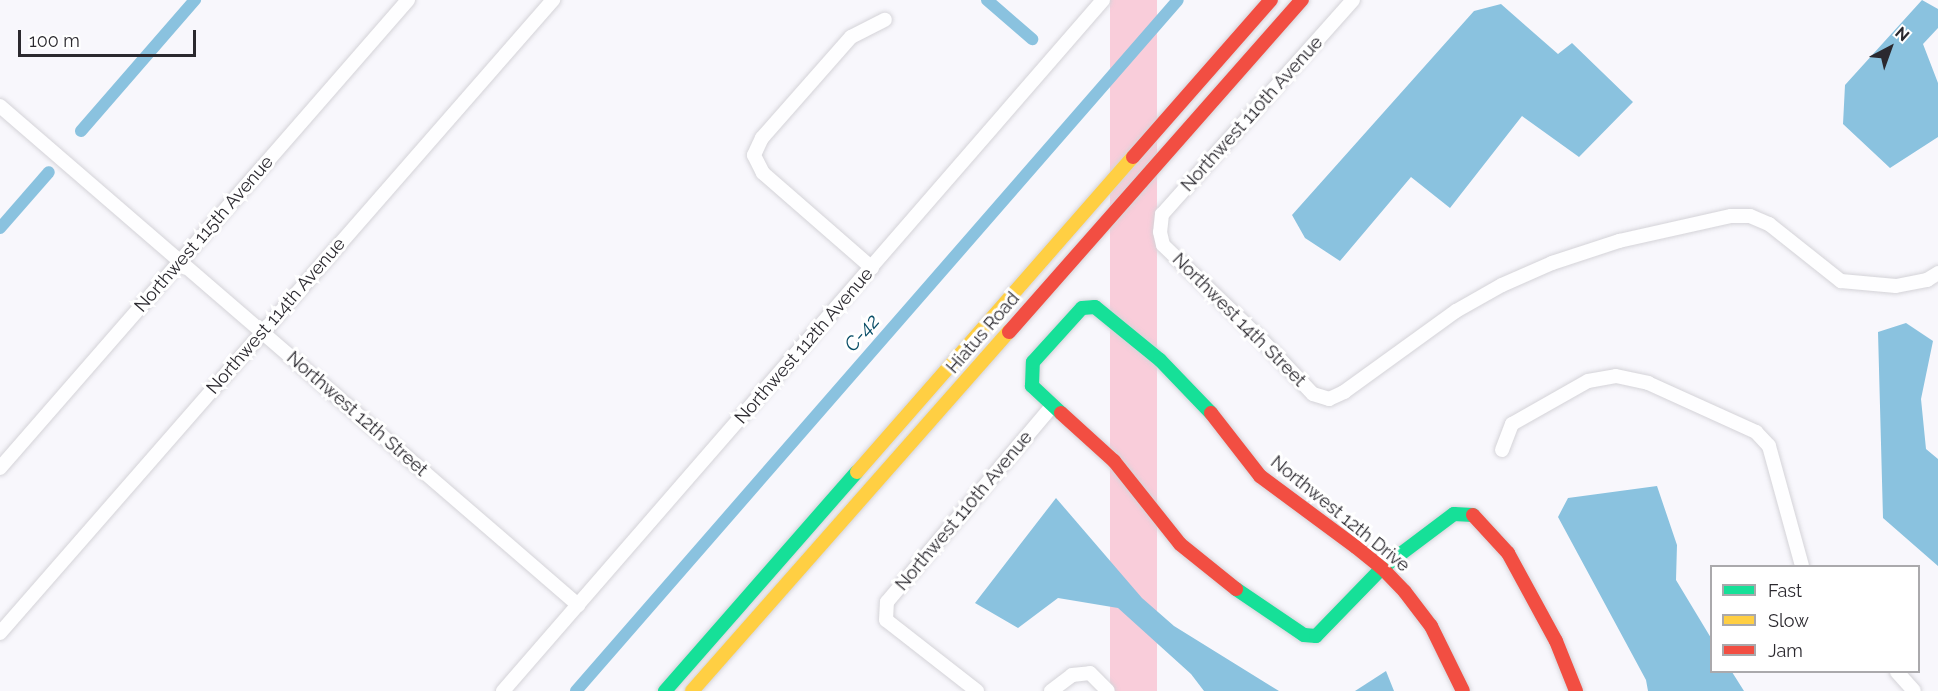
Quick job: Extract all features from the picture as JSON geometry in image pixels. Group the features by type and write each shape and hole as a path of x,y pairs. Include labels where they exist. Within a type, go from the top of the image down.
{"main road":[{"name":"Hiatus Road","path":"665,691 1271,0"},
{"name":"Hiatus Road","path":"692,691 1302,0"},
{"name":"Northwest 12th Drive","path":"1052,406 1032,386 1033,362 1082,308 1095,307 1160,360 1212,414 1260,476 1382,568 1405,592 1431,626 1463,691"},
{"path":"1052,406 1114,461 1180,544 1217,576 1304,635 1317,636 1382,568 1454,514 1472,514 1484,524 1508,554 1556,641 1576,691"}],"street":[{"name":"Northwest 115th Avenue","path":"0,468 408,0"},
{"name":"Northwest 114th Avenue","path":"0,633 553,0"},
{"name":"Northwest 112th Avenue","path":"503,691 1103,0"},
{"name":"Northwest 110th Avenue","path":"1160,232 1162,214 1353,0"},
{"path":"872,268 763,173 754,155 762,138 851,38 885,20"},
{"name":"Northwest 12th Street","path":"0,106 578,605"},
{"name":"Northwest 14th Street","path":"1160,232 1163,245 1218,297 1313,394 1329,399 1344,392 1456,311 1502,285 1552,263 1619,240 1731,216 1750,216 1769,224 1841,280 1896,286 1927,280 1938,273"},
{"path":"1502,450 1512,424 1536,408 1588,381 1616,376 1648,383 1756,432 1769,446 1801,565"},
{"name":"Northwest 110th Avenue","path":"977,691 886,620 887,602 1052,406"},
{"path":"1898,673 1911,684 1914,691"},
{"path":"1051,691 1072,675 1090,674 1108,691"}],"shaded area":[{"path":"1110,0 1157,0 1157,691 1110,691"}],"water":[{"path":"1922,0 1938,9 1938,28 1923,44 1938,83 1938,137 1890,168 1843,124 1845,85"},
{"path":"1501,4 1558,54 1572,43 1633,102 1579,157 1522,116 1450,208 1411,177 1340,261 1305,238 1292,215 1474,11"},
{"path":"1906,323 1933,341 1921,399 1926,449 1938,459 1938,566 1883,518 1878,332"},
{"path":"1657,486 1677,545 1676,580 1710,636 1710,673 1733,673 1744,691 1648,691 1646,680 1558,517 1568,498"},
{"path":"1056,498 1142,598 1174,626 1279,691 1204,691 1191,674 1118,608 1058,598 1018,628 975,603"},
{"path":"1386,671 1394,691 1355,691"}],"waterway":[{"path":"81,131 195,0"},
{"path":"987,0 1032,39"},
{"name":"C-42","path":"576,691 1178,0"},
{"path":"0,228 49,172"}],"traffic: fast":[{"path":"1061,413 1032,386 1033,362 1082,308 1095,307 1160,360 1211,413"},
{"path":"665,691 857,472"},
{"path":"1236,589 1304,635 1316,636 1382,568 1454,514 1473,515"}],"traffic: slow":[{"path":"857,472 1133,157"},
{"path":"692,691 1009,332"}],"traffic: jam":[{"path":"1133,157 1271,0"},
{"path":"1009,332 1302,0"},
{"path":"1061,413 1114,461 1180,544 1236,589"},
{"path":"1211,413 1260,476 1356,547 1382,568 1405,592 1431,626 1463,691"},
{"path":"1473,515 1508,553 1556,641 1576,691"}]}
